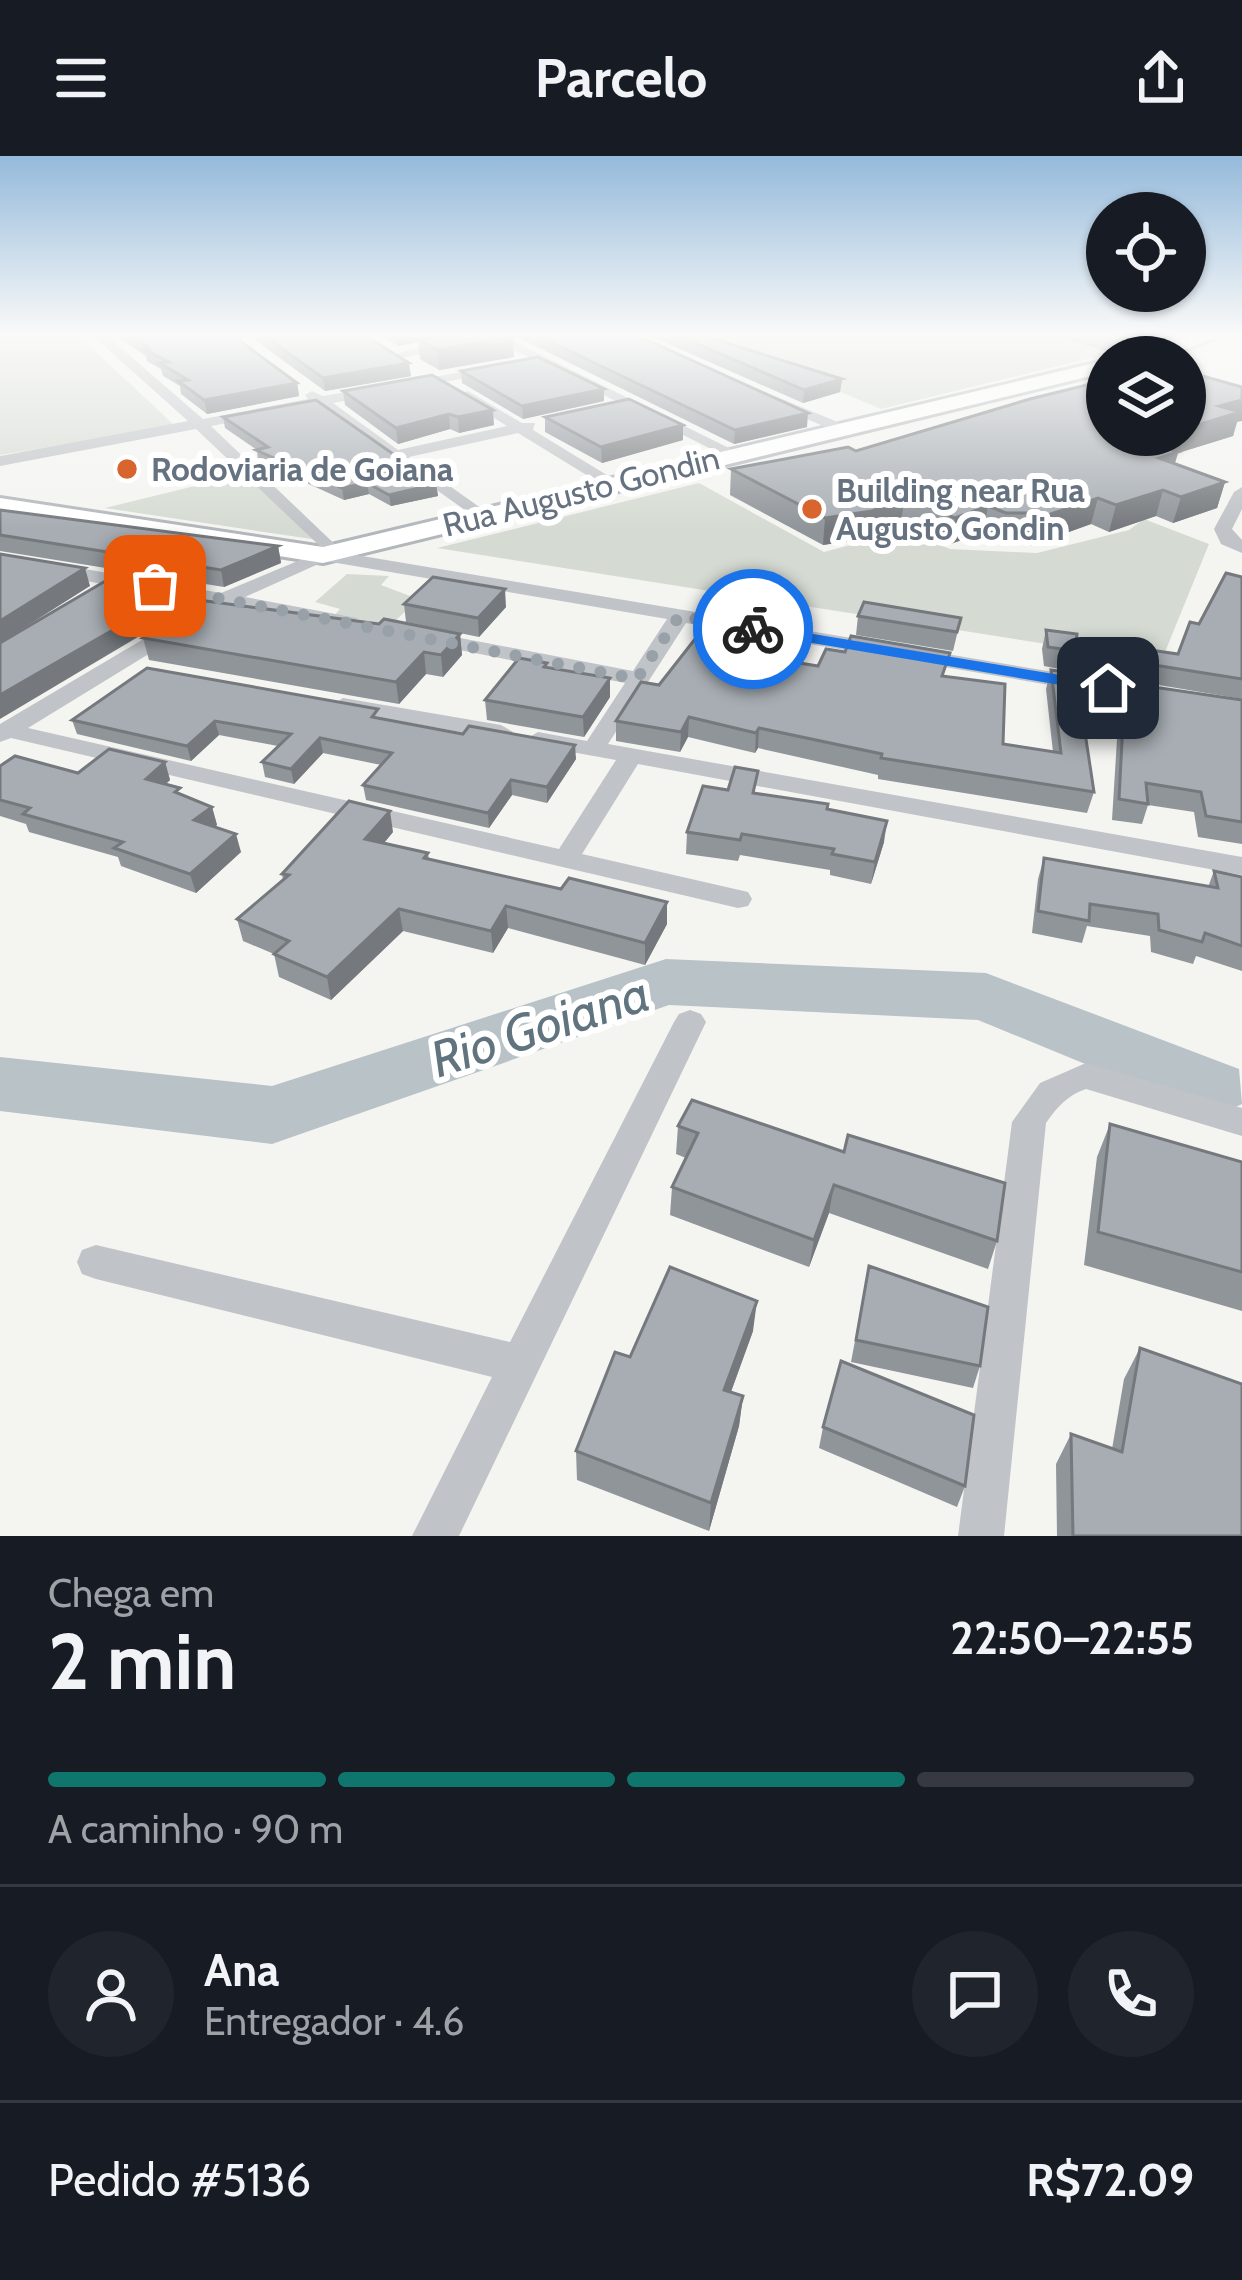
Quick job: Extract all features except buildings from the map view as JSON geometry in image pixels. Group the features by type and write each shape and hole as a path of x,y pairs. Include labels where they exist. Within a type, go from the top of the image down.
{"street":[{"path":"172,399 249,466 329,553"},
{"path":"0,461 322,399"},
{"path":"473,399 612,483"},
{"path":"625,399 733,454"},
{"path":"774,399 840,428"},
{"name":"Rua Augusto Gondin","path":"329,553 963,399"},
{"path":"319,400 400,454 478,515"},
{"path":"594,412 635,404"},
{"path":"400,454 554,421"},
{"path":"1242,492 1223,530 1227,540 1242,548"},
{"path":"0,505 329,553 1198,703"},
{"path":"3,733 227,598 329,553"},
{"path":"0,560 363,625"},
{"path":"83,605 120,580"},
{"path":"594,748 679,616"},
{"path":"409,634 637,679"},
{"path":"115,665 160,674"},
{"path":"320,701 1242,866"},
{"path":"3,733 738,898"},
{"path":"565,860 632,755"},
{"path":"435,1536 690,1022"},
{"path":"981,1536 1029,1122 1039,1103 1069,1080 1086,1076 1242,1122"},
{"path":"96,1262 521,1364"}],"shaded area":[{"path":"0,399 147,399 175,426 0,455"},
{"path":"858,399 921,399 881,409"},
{"path":"254,478 318,540 105,508 211,482"},
{"path":"699,483 824,552 903,531 950,549 1037,553 1129,530 1144,519 1209,544 1161,662 437,548"},
{"path":"347,574 389,576 381,585 418,599 388,628 332,618 340,609 315,602"}],"waterway":[{"name":"Rio Goiana","path":"0,1084 272,1115 666,982 986,997 1214,1089"}],"way so far":[{"path":"155,586 637,679 679,616 753,629"}],"place":[{"name":"Rodoviaria de Goiana","path":"127,469"},
{"name":"Building near Rua Augusto Gondin","path":"812,509"}],"route":[{"path":"753,629 1108,688"}]}
